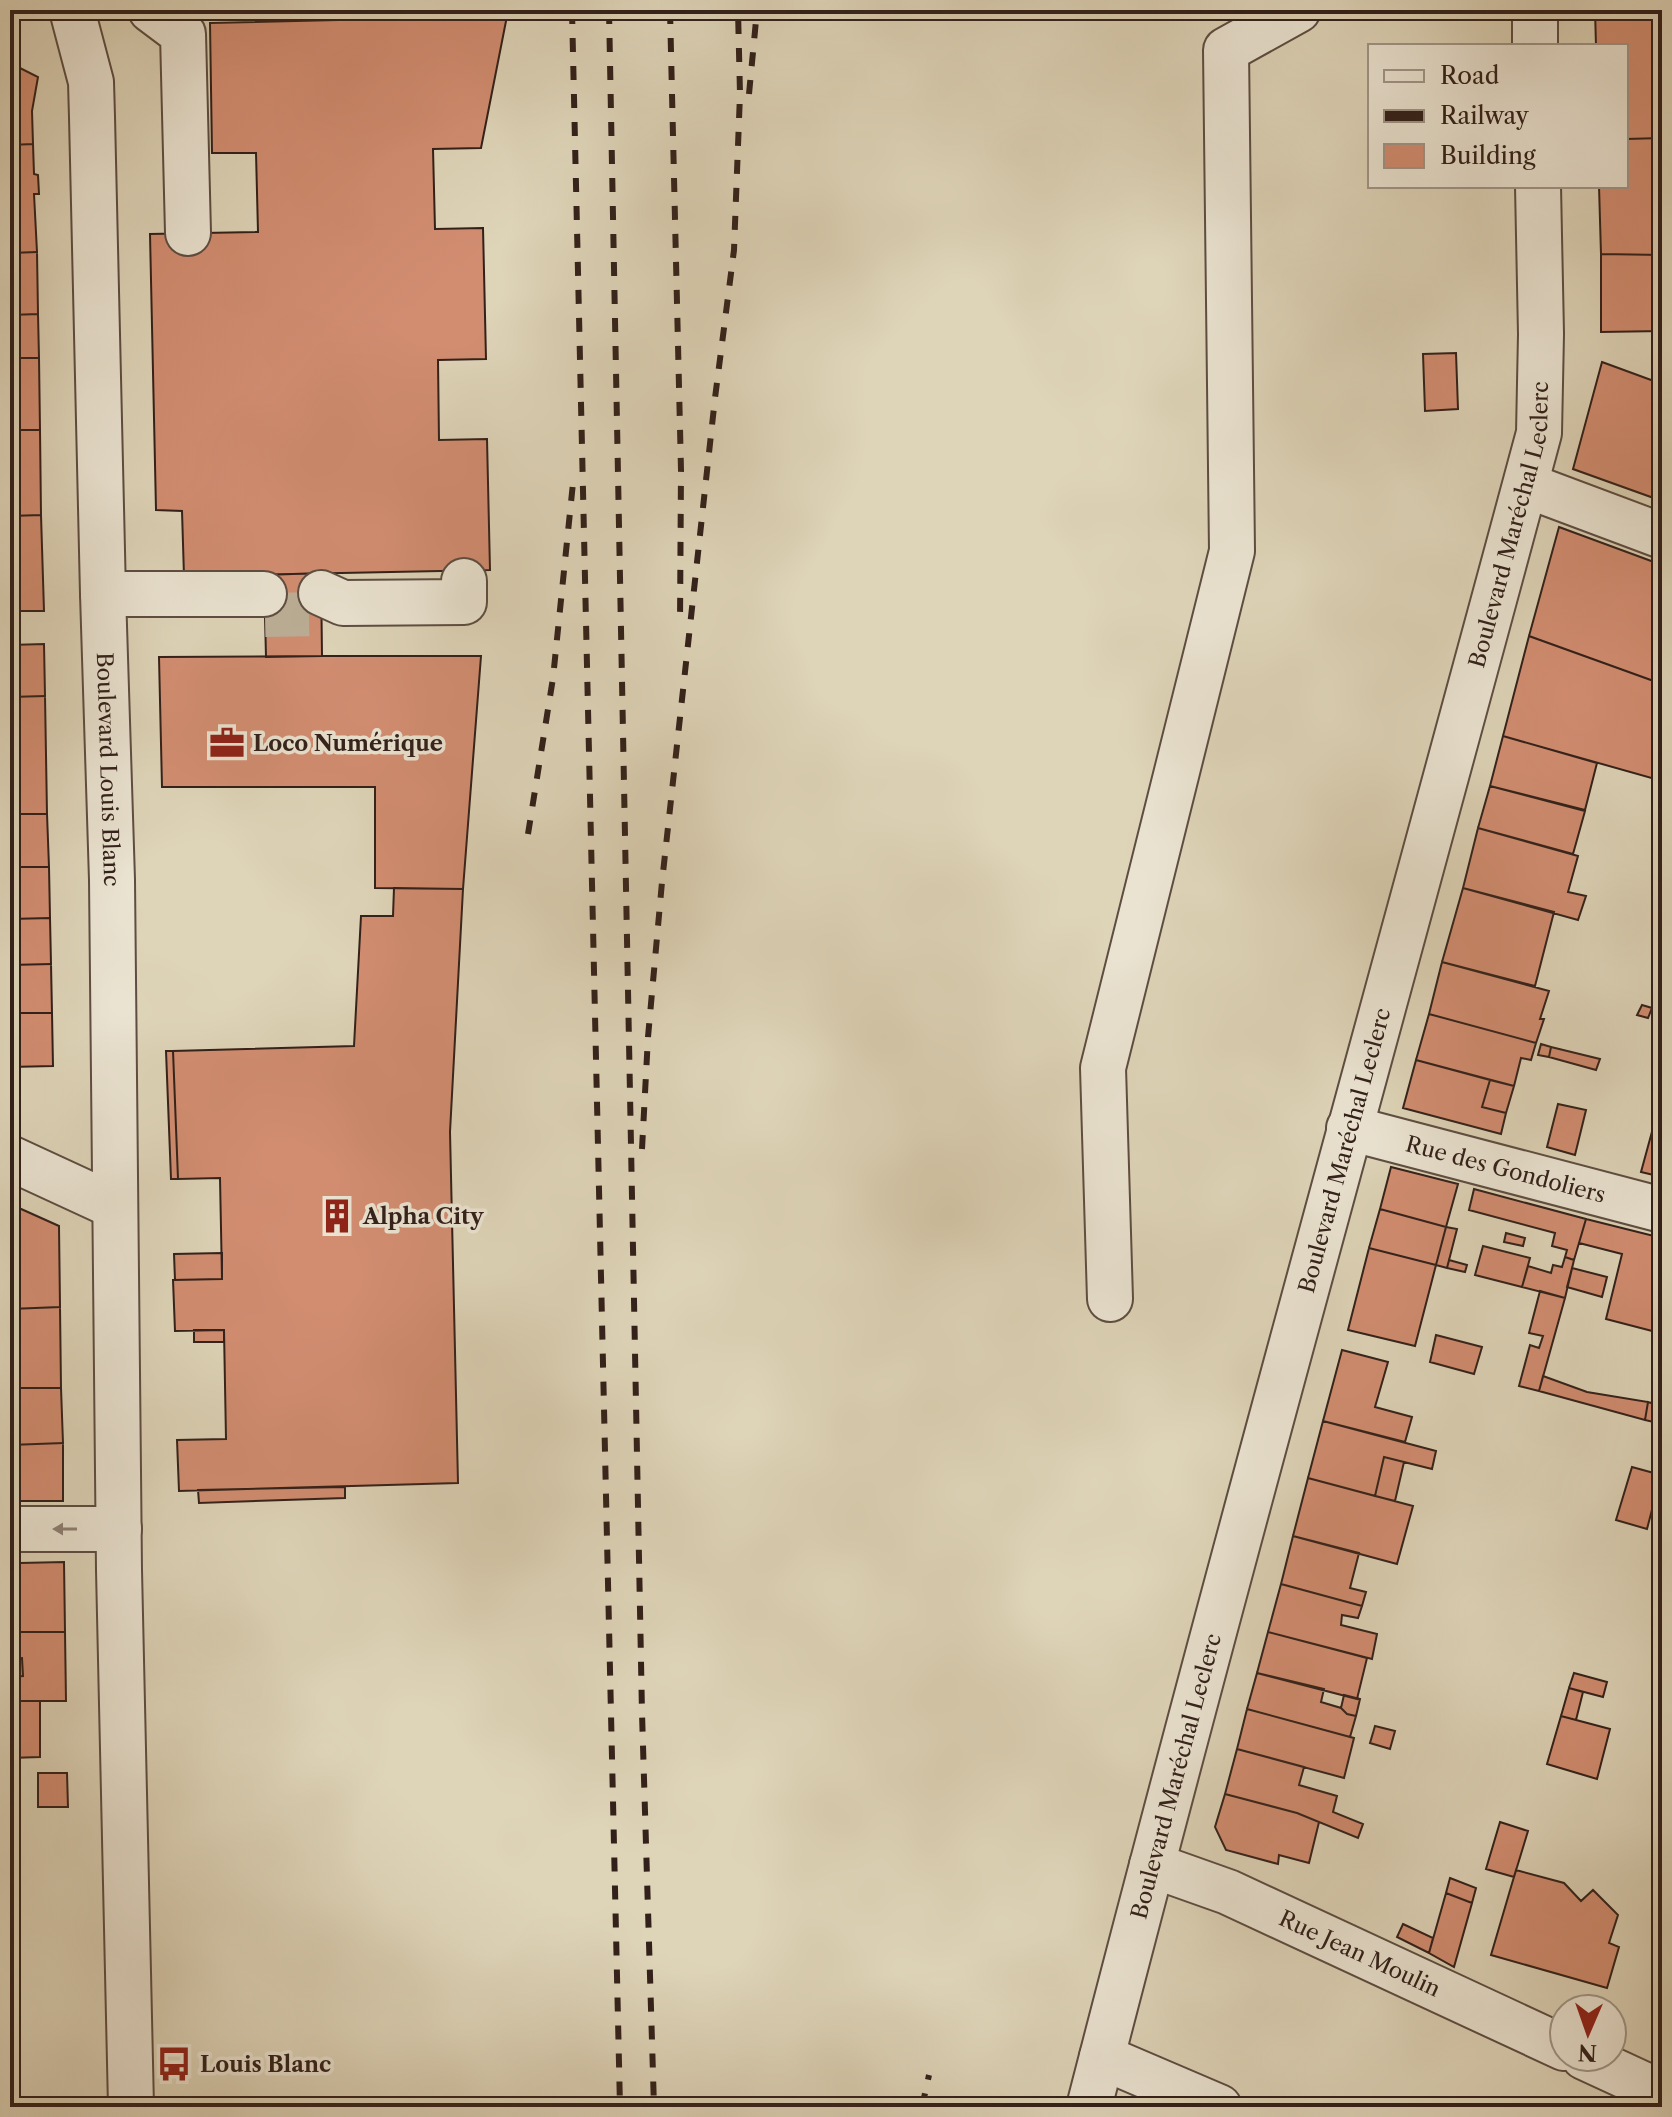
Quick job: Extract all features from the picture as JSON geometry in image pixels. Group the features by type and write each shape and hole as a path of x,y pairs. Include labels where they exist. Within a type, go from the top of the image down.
{"street":[{"name":"Boulevard Louis Blanc","path":"72,10 91,82 112,880 119,1529 131,2107"},
{"path":"151,10 183,34 188,233"},
{"path":"1110,1299 1103,1068 1232,551 1226,50 1298,10"},
{"path":"1535,10 1535,44"},
{"name":"Boulevard Maréchal Leclerc","path":"1089,2107 1349,1128 1539,433 1538,188"},
{"path":"1526,485 1662,536"},
{"path":"328,603 464,602 464,581"},
{"path":"104,606 265,604"},
{"name":"Rue des Gondoliers","path":"1349,1128 1662,1210"},
{"path":"10,1158 114,1206"},
{"path":"10,1529 119,1529"},
{"name":"Rue Jean Moulin","path":"1152,1865 1228,1892 1548,2041"},
{"path":"1102,2057 1219,2107"},
{"path":"1619,2073 1662,2093"}],"building":[{"path":"1595,10 1662,10 1662,138 1628,139 1628,44 1596,44"},
{"path":"507,16 481,148 433,149 435,229 483,228 486,359 438,360 439,440 487,439 490,570 184,576 182,511 156,510 150,234 258,232 256,153 212,153 210,23"},
{"path":"10,63 38,77 32,111 33,144 10,145"},
{"path":"1662,138 1662,255 1601,254 1599,188 1628,188 1628,139"},
{"path":"33,144 34,174 38,175 39,194 34,194 37,252 10,253 10,145"},
{"path":"37,252 38,314 10,315 10,253"},
{"path":"1601,254 1662,255 1662,331 1601,332"},
{"path":"38,314 39,358 10,358 10,315"},
{"path":"1456,353 1458,409 1425,411 1423,354"},
{"path":"10,358 39,358 40,430 10,430"},
{"path":"1602,362 1662,384 1662,501 1573,469"},
{"path":"10,430 40,430 41,515 10,516"},
{"path":"41,515 44,611 10,611 10,516"},
{"path":"1559,527 1662,565 1662,684 1529,636"},
{"path":"321,573 322,656 266,657 264,575"},
{"path":"1529,636 1662,684 1662,781 1503,736"},
{"path":"44,644 45,696 10,697 10,645"},
{"path":"481,656 463,889 375,888 375,787 162,787 159,657"},
{"path":"45,696 47,814 10,814 10,697"},
{"path":"1503,736 1597,763 1585,810 1490,786"},
{"path":"1490,786 1585,811 1573,854 1478,828"},
{"path":"10,814 47,814 49,867 10,867"},
{"path":"1478,828 1578,856 1568,892 1586,896 1578,920 1463,888"},
{"path":"10,867 49,867 50,918 10,919"},
{"name":"Alpha City","path":"394,888 463,889 450,1132 458,1483 179,1491 177,1440 226,1439 224,1330 175,1331 173,1280 222,1279 220,1178 178,1179 173,1051 354,1046 361,916 393,916"},
{"path":"1463,888 1554,912 1535,986 1442,962"},
{"path":"50,918 51,964 10,965 10,919"},
{"path":"1442,962 1549,991 1536,1043 1429,1014"},
{"path":"51,964 52,1013 10,1013 10,965"},
{"path":"1642,1005 1652,1008 1648,1018 1637,1015"},
{"path":"10,1013 52,1013 53,1066 10,1067"},
{"path":"1429,1014 1536,1043 1531,1060 1521,1058 1514,1086 1416,1060"},
{"path":"1541,1044 1551,1047 1549,1057 1538,1055"},
{"path":"1551,1047 1600,1059 1596,1070 1549,1057"},
{"path":"166,1051 173,1051 178,1179 171,1179"},
{"path":"1416,1060 1490,1080 1482,1107 1506,1113 1501,1134 1403,1108"},
{"path":"1490,1080 1514,1086 1506,1113 1482,1107"},
{"path":"1558,1104 1586,1110 1575,1155 1547,1147"},
{"path":"1659,1106 1662,1107 1662,1177 1641,1172"},
{"path":"1391,1167 1458,1184 1446,1227 1380,1209"},
{"path":"1474,1189 1586,1219 1574,1260 1565,1257 1567,1250 1552,1246 1555,1233 1469,1210"},
{"path":"10,1204 59,1226 60,1307 10,1309"},
{"path":"1380,1209 1446,1227 1436,1265 1369,1248"},
{"path":"1586,1219 1662,1238 1662,1309 1656,1332 1606,1319 1622,1254 1579,1243"},
{"path":"1446,1227 1457,1229 1447,1268 1436,1265"},
{"path":"1506,1233 1525,1238 1523,1246 1504,1242"},
{"path":"1483,1246 1530,1258 1522,1287 1475,1275"},
{"path":"1369,1248 1436,1265 1415,1346 1348,1330"},
{"path":"222,1253 222,1279 175,1280 174,1254"},
{"path":"1565,1257 1574,1260 1565,1298 1522,1287 1528,1266 1551,1273 1553,1265 1562,1267"},
{"path":"1449,1260 1467,1265 1465,1272 1447,1268"},
{"path":"1572,1268 1607,1277 1602,1297 1567,1287"},
{"path":"1540,1291 1565,1298 1539,1391 1519,1386 1530,1345 1539,1348 1543,1336 1529,1333"},
{"path":"60,1307 61,1388 10,1388 10,1309"},
{"path":"194,1330 224,1330 224,1342 194,1342"},
{"path":"1436,1335 1482,1347 1474,1374 1430,1362"},
{"path":"1342,1350 1388,1362 1375,1407 1412,1417 1405,1442 1323,1421"},
{"path":"1543,1376 1587,1392 1648,1402 1645,1420 1539,1391"},
{"path":"10,1388 61,1388 63,1443 10,1445"},
{"path":"1648,1402 1662,1406 1662,1424 1645,1420"},
{"path":"1323,1421 1436,1451 1432,1469 1384,1457 1375,1496 1308,1478"},
{"path":"63,1443 63,1501 10,1501 10,1445"},
{"path":"1384,1457 1404,1462 1395,1501 1375,1496"},
{"path":"1632,1467 1661,1475 1647,1529 1616,1520"},
{"path":"1308,1478 1413,1506 1397,1564 1293,1536"},
{"path":"345,1487 345,1498 199,1503 198,1490"},
{"path":"1293,1536 1359,1553 1350,1588 1366,1592 1362,1606 1281,1584"},
{"path":"64,1562 65,1632 10,1632 10,1601 19,1600 20,1563"},
{"path":"10,1563 20,1563 19,1600 10,1601"},
{"path":"1281,1584 1362,1606 1358,1618 1342,1615 1341,1625 1377,1634 1372,1659 1268,1632"},
{"path":"10,1632 65,1632 66,1701 10,1701 10,1677 23,1676 22,1658 10,1659"},
{"path":"1268,1632 1367,1658 1357,1699 1257,1673"},
{"path":"22,1658 23,1676 10,1677 10,1659"},
{"path":"1257,1673 1324,1689 1321,1702 1356,1716 1350,1737 1247,1709"},
{"path":"1574,1673 1607,1682 1603,1697 1569,1688"},
{"path":"1569,1688 1583,1692 1576,1720 1561,1716"},
{"path":"1344,1695 1360,1699 1356,1716 1347,1714 1341,1708"},
{"path":"10,1701 40,1701 40,1757 10,1758"},
{"path":"1247,1709 1354,1738 1344,1778 1237,1749"},
{"path":"1561,1716 1610,1729 1597,1779 1547,1764"},
{"path":"1375,1726 1395,1731 1390,1749 1370,1743"},
{"path":"1237,1749 1304,1767 1299,1785 1337,1796 1333,1812 1363,1824 1358,1838 1297,1813 1225,1794"},
{"path":"38,1773 67,1773 68,1807 38,1807"},
{"path":"1225,1794 1319,1822 1309,1863 1279,1855 1278,1864 1226,1850 1215,1827"},
{"path":"1500,1822 1528,1831 1514,1877 1486,1869"},
{"path":"1516,1870 1564,1883 1581,1901 1593,1890 1618,1915 1609,1943 1619,1947 1607,1988 1491,1955"},
{"path":"1450,1878 1476,1888 1472,1903 1446,1893"},
{"path":"1446,1893 1472,1903 1454,1967 1429,1953"},
{"path":"1403,1924 1433,1938 1429,1953 1397,1937"}],"tunnel":[{"path":"265,615 321,614"}],"railway":[{"path":"572,10 620,2107"},
{"path":"609,10 642,1713 654,2107"},
{"path":"670,10 681,470 680,623"},
{"path":"642,1149 662,882 734,250 740,94 738,10"},
{"path":"749,94 757,10"},
{"path":"528,834 553,678 573,483"},
{"path":"922,2107 929,2075"}],"place":[{"name":"Loco Numérique","path":"227,743"},
{"name":"Alpha City","path":"337,1216"},
{"name":"Louis Blanc","path":"174,2064"}]}
